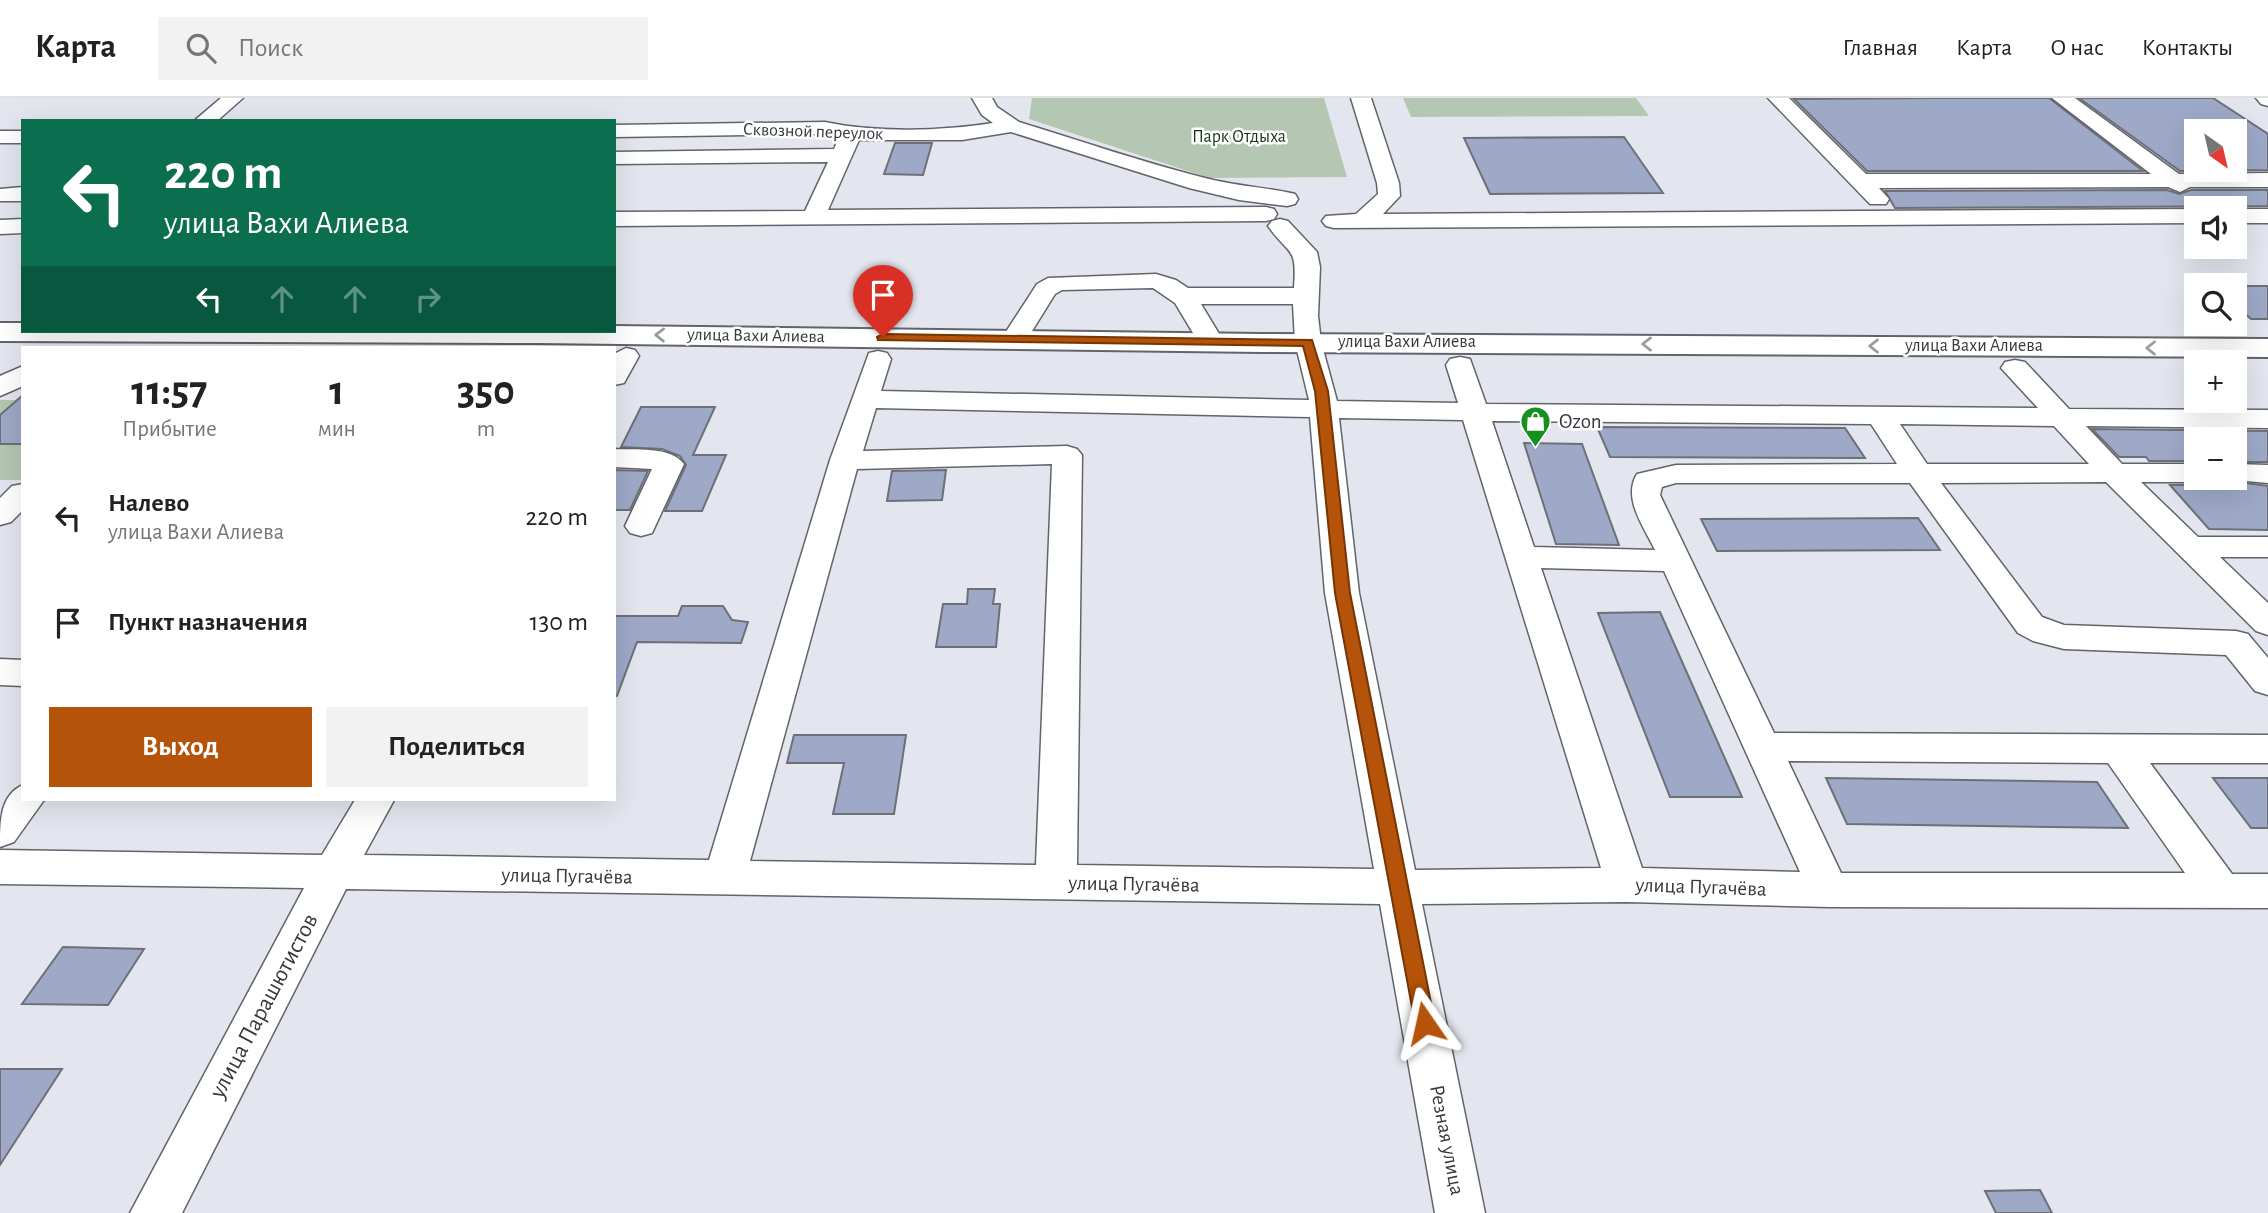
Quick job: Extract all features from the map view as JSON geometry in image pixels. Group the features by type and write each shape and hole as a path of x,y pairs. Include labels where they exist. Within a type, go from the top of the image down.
{"main road":[{"name":"улица Вахи Алиева","path":"0,332 21,332"},
{"name":"улица Вахи Алиева","path":"169,333 1015,338 1210,342 1460,365 2184,369"},
{"name":"улица Вахи Алиева","path":"618,363 1311,353 2268,348"},
{"path":"0,351 21,352"},
{"path":"2247,370 2268,370"}],"street":[{"path":"207,119 233,98"},
{"path":"982,98 989,111 1012,126 1239,193 1317,208 1362,221 2184,216"},
{"path":"1361,98 1389,189 1413,212 1435,221"},
{"path":"1778,98 1894,217"},
{"path":"2062,98 2195,196"},
{"name":"Сквозной переулок","path":"616,131 825,128 851,134 962,134 1012,126"},
{"path":"814,217 851,134"},
{"path":"0,137 21,137"},
{"path":"616,158 840,159"},
{"path":"616,166 840,159"},
{"path":"1861,181 2268,180"},
{"path":"1273,220 1271,205 1317,208 1389,189"},
{"path":"1362,221 1389,189"},
{"path":"1239,193 1273,220 1305,252 1317,208"},
{"path":"616,219 814,217 1273,220 1304,231 1317,208"},
{"path":"2247,216 2268,216"},
{"path":"0,226 21,226"},
{"name":"Резная улица","path":"1305,252 1308,267 1311,353 1323,408 1342,593 1460,1213"},
{"path":"1015,338 1046,289 1057,283 1156,281 1185,296 1210,342"},
{"path":"1185,296 1307,296"},
{"path":"724,879 845,460 878,359"},
{"path":"1460,365 1627,885"},
{"path":"2015,368 2113,472 2268,623"},
{"path":"0,388 21,375"},
{"path":"867,399 1476,412 2268,419"},
{"path":"1056,883 1068,454 1073,403"},
{"path":"1880,416 1918,473 2029,625 2045,633 2064,637 2252,641 2268,682"},
{"path":"845,460 1068,454"},
{"path":"616,458 662,461 669,464 641,526"},
{"path":"1829,890 1645,495 1648,481 1676,474 2184,473"},
{"path":"2247,473 2268,474"},
{"path":"0,489 21,491"},
{"path":"0,515 21,493"},
{"path":"2190,547 2268,547"},
{"path":"1523,556 1676,561"},
{"path":"0,672 21,673"},
{"path":"1763,747 2268,749"},
{"path":"2118,748 2221,891"},
{"path":"0,831 24,801"},
{"name":"улица Парашютистов","path":"155,1213 333,873 374,801"},
{"name":"улица Пугачёва","path":"0,867 1400,887 1627,885 1829,890 2268,891"}],"green space":[{"name":"Парк Отдыха","path":"1032,98 1324,98 1347,177 1209,178 1029,119"},
{"path":"1403,98 1636,98 1649,116 1411,117"},
{"path":"0,400 21,400 21,480 0,480"}],"building":[{"path":"2049,98 2143,171 1867,171 1794,99"},
{"path":"2079,98 2213,98 2245,119 2184,119 2184,171 2180,171"},
{"path":"2247,120 2268,134 2268,170 2247,170"},
{"path":"1624,137 1663,193 1490,194 1464,138"},
{"path":"895,143 932,143 923,175 884,174"},
{"path":"2167,190 2179,194 2191,190 2268,190 2268,206 2247,206 2247,196 2184,196 2184,206 1895,208 1885,191"},
{"path":"2247,286 2268,286 2268,319 2251,319 2247,316"},
{"path":"21,397 21,444 0,444 0,415"},
{"path":"641,407 715,407 693,455 726,455 702,511 665,511 686,465 680,456 662,449 621,447"},
{"path":"1597,427 1845,428 1865,458 1610,457"},
{"path":"2092,429 2184,430 2184,461 2149,461 2146,457 2119,457"},
{"path":"2247,431 2268,431 2268,462 2247,462"},
{"path":"1524,443 1582,444 1619,545 1556,544"},
{"path":"616,470 648,471 630,510 616,510"},
{"path":"946,470 942,500 887,501 892,471"},
{"path":"2247,483 2268,486 2268,530 2209,529 2170,485 2184,485 2184,490 2247,490"},
{"path":"1918,518 1940,550 1717,551 1701,519"},
{"path":"968,589 995,589 993,604 1000,604 996,647 936,647 943,604 967,604"},
{"path":"682,606 723,606 732,620 748,622 741,643 637,642 616,696 616,616 678,616"},
{"path":"1660,612 1742,797 1670,797 1598,613"},
{"path":"794,735 906,735 894,814 833,814 844,763 787,763"},
{"path":"1826,778 2097,782 2128,828 1847,824"},
{"path":"2213,778 2268,778 2268,828 2251,828"},
{"path":"63,947 144,949 108,1005 22,1004"},
{"path":"0,1069 62,1069 0,1165"},
{"path":"2040,1190 2052,1213 1996,1213 1985,1191"}],"place":[{"name":"Ozon","path":"1536,448"}],"route":[{"path":"883,337 1308,342 1322,391 1342,593 1425,1023"}]}
